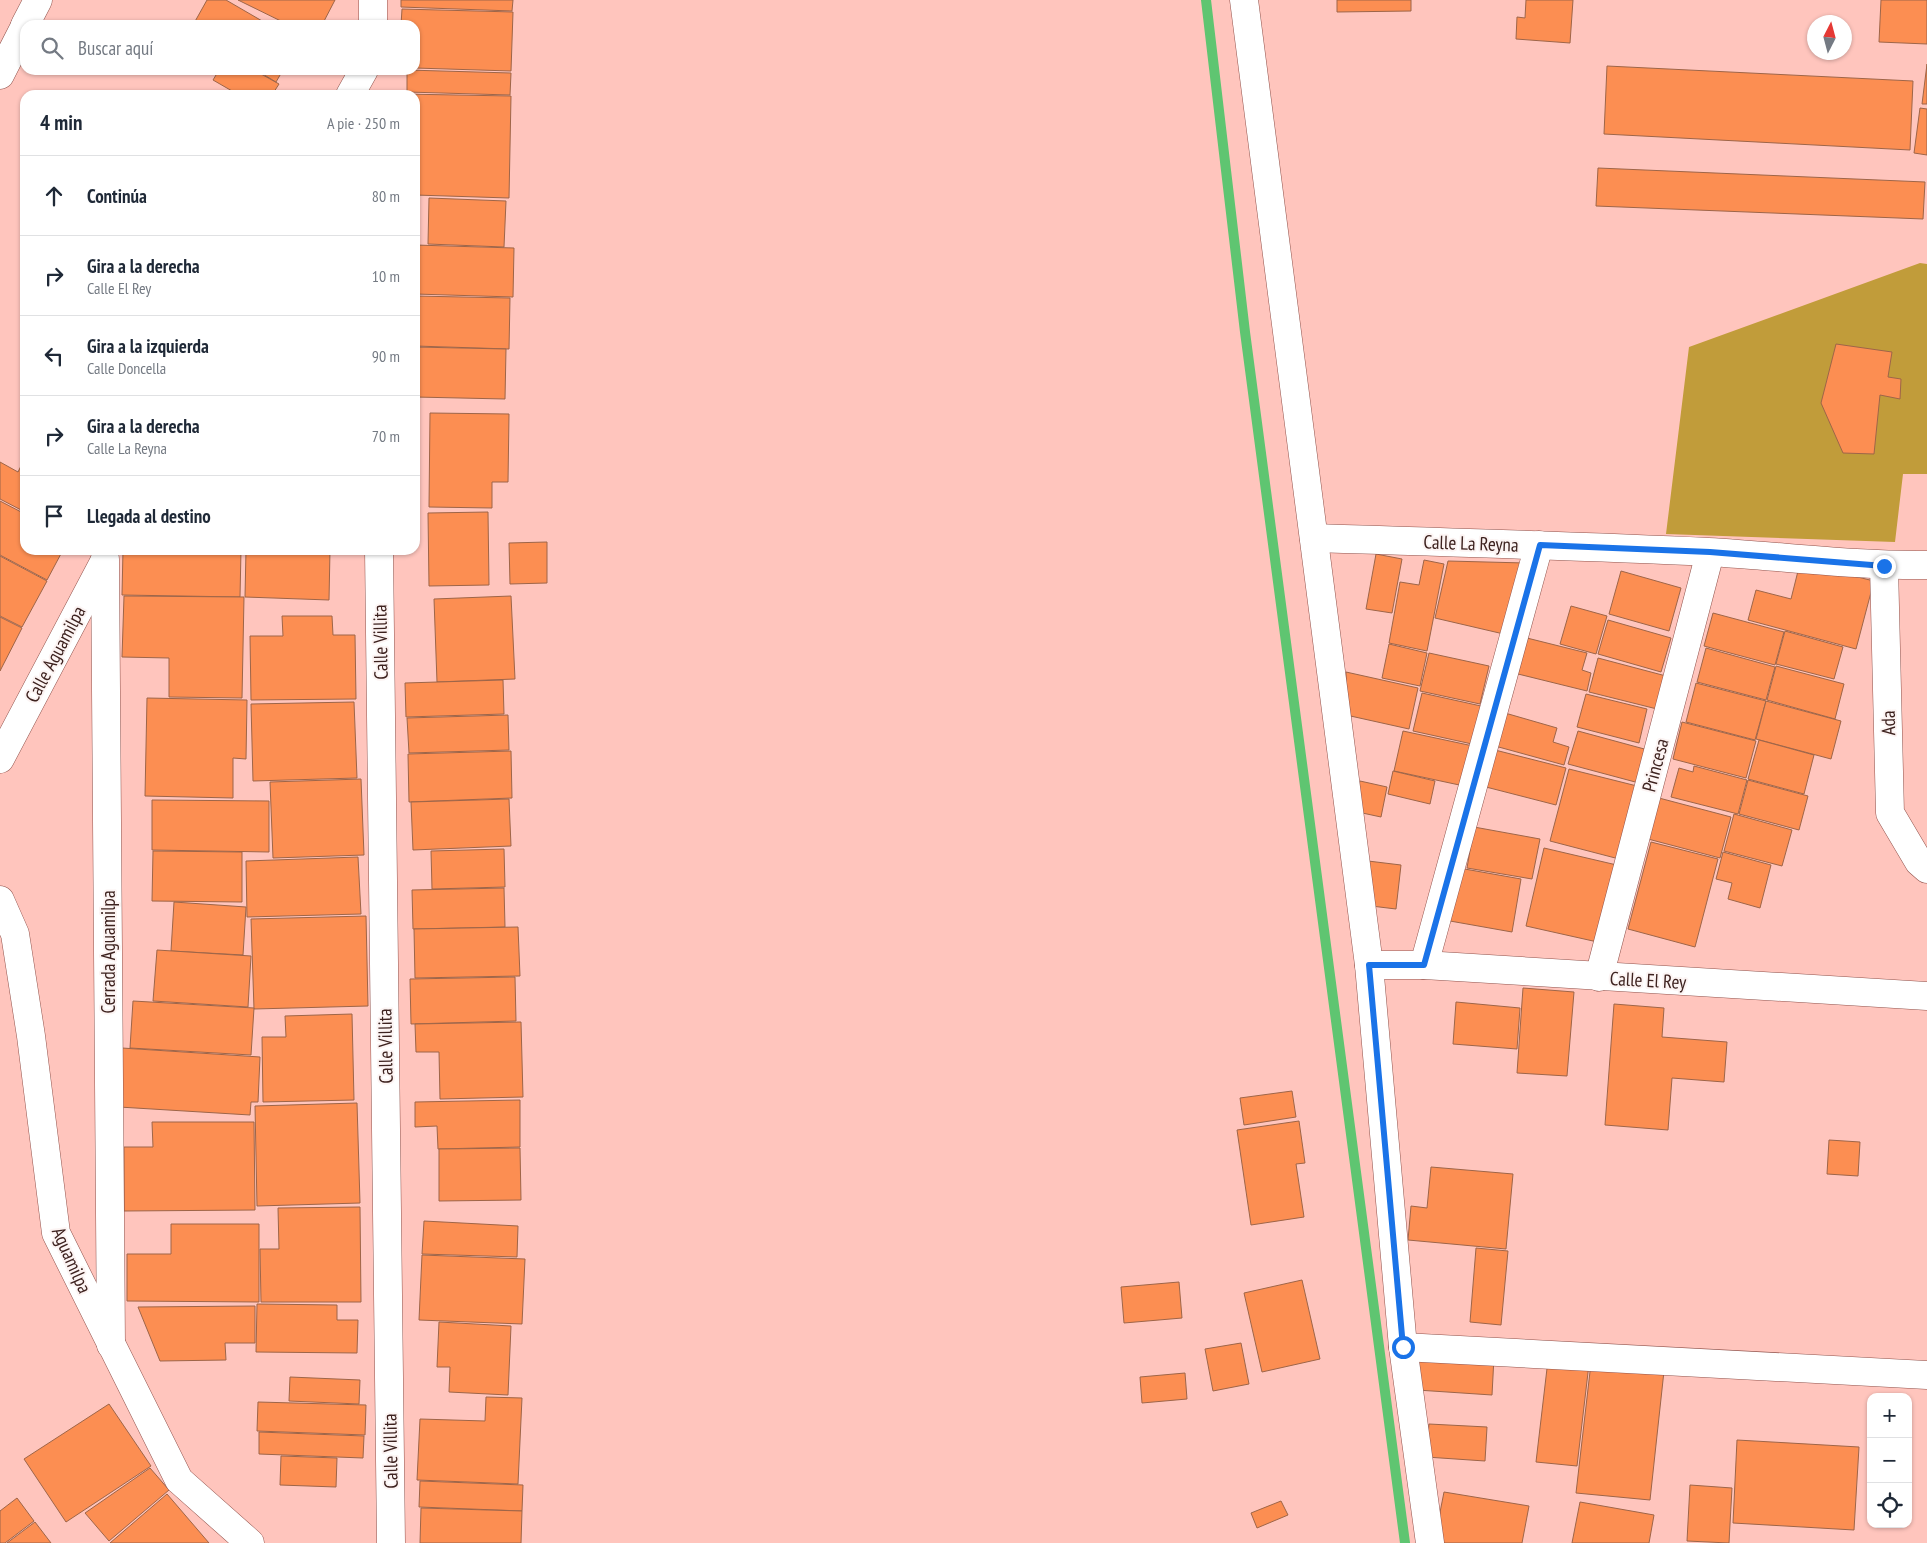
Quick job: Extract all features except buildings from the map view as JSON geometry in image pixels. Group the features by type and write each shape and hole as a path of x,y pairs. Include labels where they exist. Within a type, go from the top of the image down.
{"street":[{"path":"28,20 38,0"},
{"path":"373,0 373,20"},
{"path":"1244,0 1369,965 1403,1347 1430,1543"},
{"path":"0,75 20,35"},
{"path":"353,90 361,75"},
{"path":"374,75 374,90"},
{"name":"Calle La Reyna","path":"1314,538 1710,552 1884,566 1927,565"},
{"path":"1424,965 1540,545"},
{"name":"Princesa","path":"1599,977 1710,552"},
{"name":"Calle Aguamilpa","path":"0,759 107,555"},
{"name":"Cerrada Aguamilpa","path":"108,555 111,1345"},
{"name":"Calle Villita","path":"379,555 391,1543"},
{"name":"Ada","path":"1884,566 1890,813 1919,862 1927,869"},
{"name":"Aguamilpa","path":"0,900 15,934 31,1036 56,1232 179,1480 250,1543"},
{"name":"Calle El Rey","path":"1369,965 1424,965 1927,996"},
{"path":"1403,1347 1927,1375"}],"shaded area":[{"path":"1920,263 1927,264 1927,474 1903,474 1895,542 1666,534 1689,347"}],"waterway":[{"path":"1206,0 1245,332 1405,1543"}],"route":[{"path":"1403,1347 1369,965 1424,965 1540,545 1710,552 1884,566"}]}
